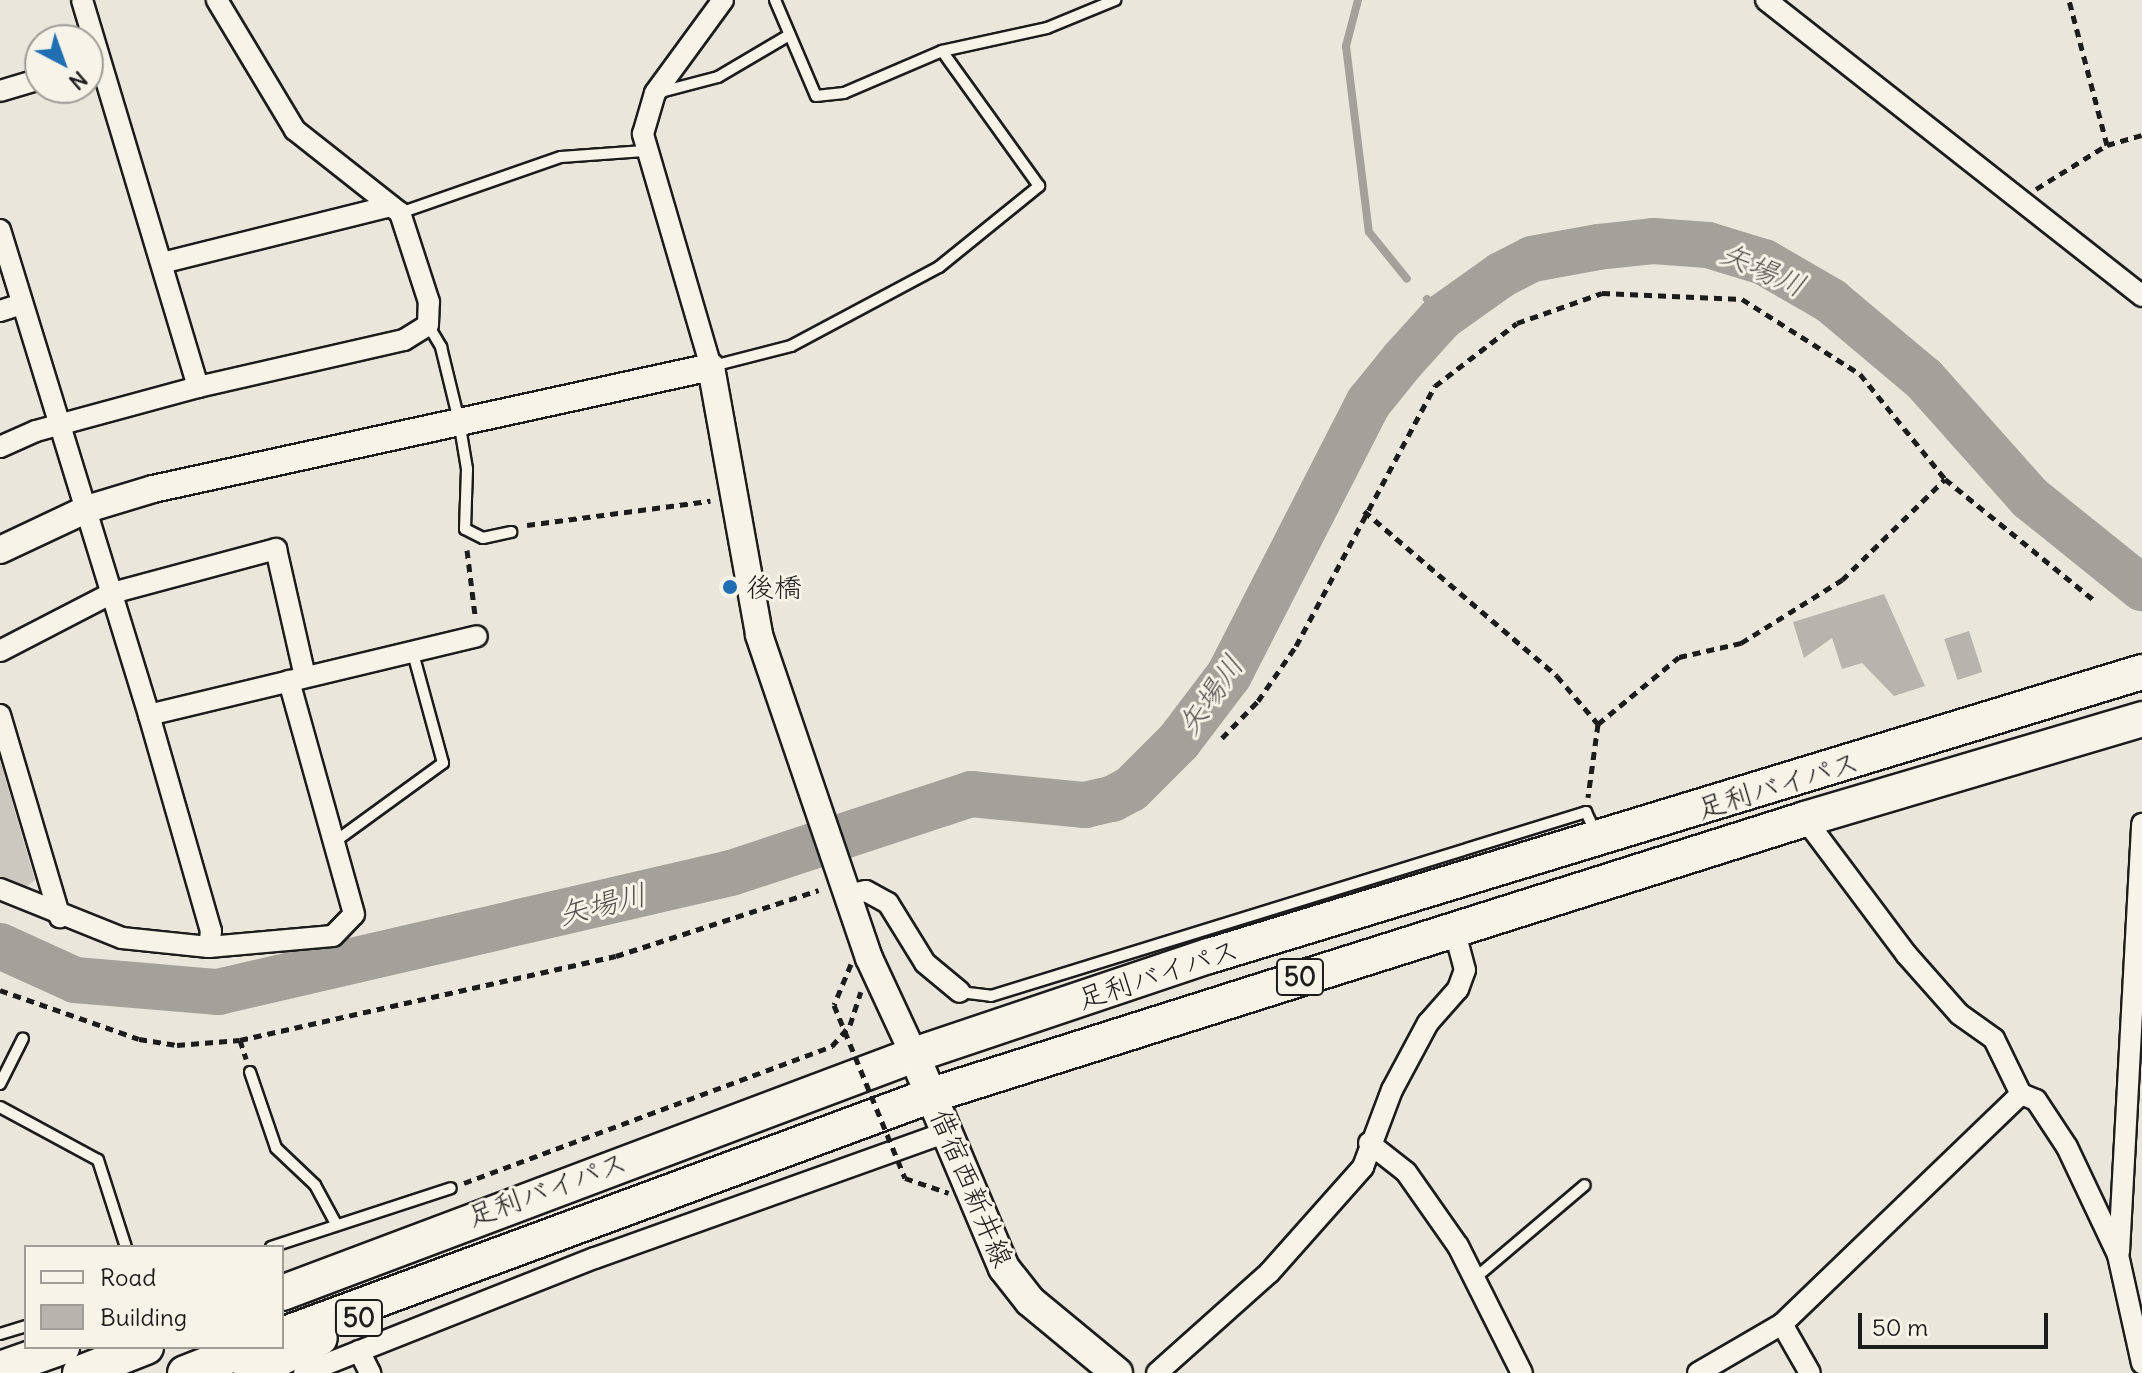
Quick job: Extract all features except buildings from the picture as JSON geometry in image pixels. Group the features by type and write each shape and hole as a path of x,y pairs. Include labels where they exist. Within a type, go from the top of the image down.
{"highway":[{"name":"足利バイパス","path":"284,1292 479,1214 914,1055 1592,825 2142,672"},
{"name":"足利バイパス","path":"284,1334 467,1264 932,1095 1805,819 2142,719"},
{"name":"50","path":"284,1273 479,1214"},
{"name":"50","path":"251,1373 467,1264"},
{"path":"0,1369 56,1349"},
{"path":"80,1373 141,1349"},
{"path":"200,1367 247,1349"}],"main road":[{"name":"借宿西新井線","path":"914,1055 1015,1284 1117,1373"}],"street":[{"path":"82,0 87,24"},
{"path":"0,447 62,423 198,387 404,340 428,325 429,302 395,209 295,130 217,0"},
{"path":"723,0 647,108 644,151 711,367 759,635 879,982 914,1055"},
{"path":"1766,0 2142,296"},
{"path":"0,91 24,84"},
{"path":"104,92 162,263 198,387"},
{"path":"162,263 395,209"},
{"path":"0,230 21,304 62,423 149,715 211,931 209,947"},
{"path":"0,311 21,304"},
{"path":"0,550 87,509 459,421 711,367"},
{"path":"0,651 112,593 276,549 297,679 333,843 354,914 333,936 209,947 122,938 60,917 0,889"},
{"path":"149,715 477,636"},
{"path":"0,715 60,917"},
{"path":"1805,819 1906,954 1959,1014 1994,1039 2021,1094 2036,1100 2067,1147 2118,1255 2142,1363"},
{"path":"2118,1255 2135,1044 2142,824"},
{"path":"843,881 888,903 925,963 960,992"},
{"path":"1157,1373 1269,1273 1363,1167 1369,1143 1428,1023 1458,989 1465,970 1454,929"},
{"path":"1698,1373 1782,1324 2021,1094"},
{"path":"304,1373 595,1258 947,1132"},
{"path":"1369,1143 1420,1191 1474,1279 1522,1373"},
{"path":"1782,1324 1810,1373"},
{"path":"359,1351 370,1373"}],"lane":[{"path":"775,0 786,37 816,96 844,93 942,51 1047,28 1115,0"},
{"path":"655,93 718,77 786,37"},
{"path":"711,367 791,346 939,267 1039,186 942,51"},
{"path":"395,209 561,157 644,151"},
{"path":"428,325 441,347 459,421 467,469 465,529 483,538 511,532"},
{"path":"333,843 443,763 413,653"},
{"path":"960,992 991,996 1592,825"},
{"path":"0,1084 23,1038"},
{"path":"250,1072 276,1148 315,1185 336,1224"},
{"path":"0,1107 98,1160 125,1245"},
{"path":"1474,1279 1585,1185"},
{"path":"277,1245 451,1188"},
{"path":"0,1334 24,1327"}],"path":[{"path":"2069,0 2107,145"},
{"path":"2024,201 2060,169 2107,145 2142,135"},
{"path":"1222,738 1258,701 1296,646 1364,511 1435,386 1517,323 1602,293 1742,299 1860,374 1945,479 2095,601"},
{"path":"1598,724 1679,657 1741,643 1842,580 1945,479"},
{"path":"511,532 533,523 619,517 735,497"},
{"path":"1364,511 1557,676 1598,724 1592,825"},
{"path":"465,529 477,636"},
{"path":"0,990 139,1039 177,1045 240,1040 616,956 843,881"},
{"path":"851,964 834,1005 905,1178 949,1193"},
{"path":"451,1188 832,1046 850,1025 855,996 879,982"}],"shaded area":[{"path":"0,761 35,880 19,893 0,881"}],"waterway":[{"path":"1358,0 1346,46 1369,232 1407,279"},
{"name":"矢場川","path":"0,946 75,980 218,992 731,873 971,794 1085,805 1112,799 1131,789 1179,741 1229,675 1369,402 1403,360 1442,317 1501,275 1532,259 1598,247 1653,241 1708,245 1764,262 1831,301 1924,379 2030,498 2142,588"},
{"path":"1427,299 1442,317"}],"place":[{"name":"後橋","path":"730,587"}]}
